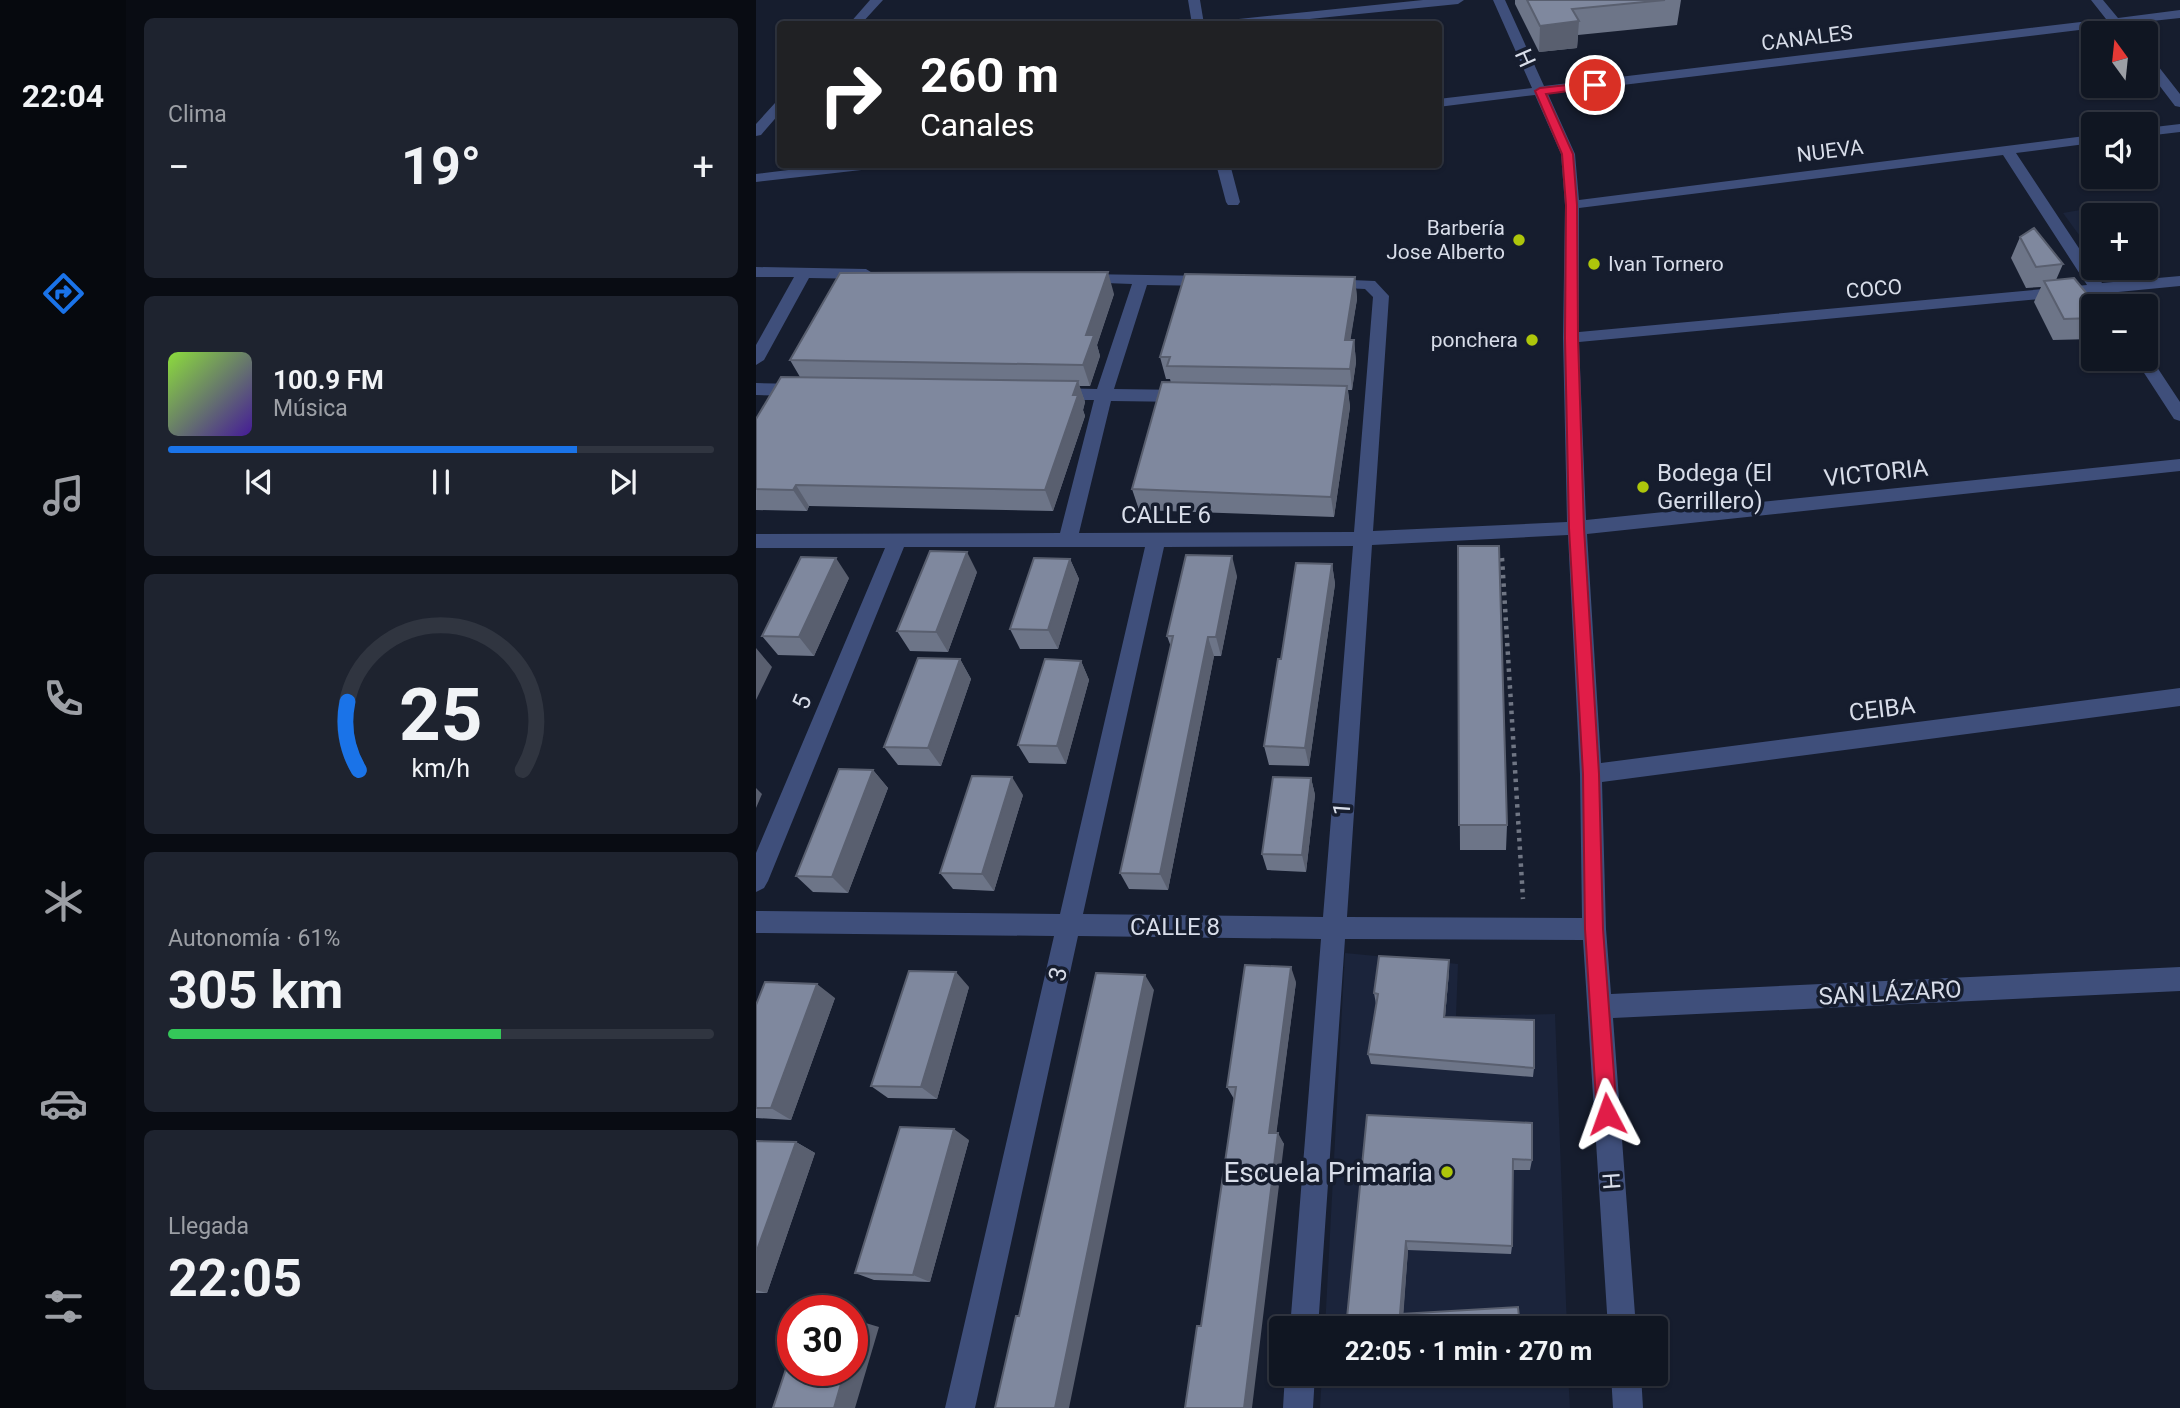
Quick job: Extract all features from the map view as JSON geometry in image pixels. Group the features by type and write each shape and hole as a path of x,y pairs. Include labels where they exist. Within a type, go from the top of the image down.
{"street":[{"path":"858,21 877,0"},
{"path":"1194,0 1198,21"},
{"path":"1258,21 1458,0"},
{"name":"H","path":"1499,0 1568,154 1572,205 1571,338 1577,528 1591,774 1594,929 1621,1316"},
{"path":"2097,0 2114,21"},
{"name":"CANALES","path":"2124,21 2180,15"},
{"name":"CANALES","path":"1442,103 2081,26"},
{"path":"2158,75 2180,103"},
{"path":"756,132 777,109"},
{"path":"2158,131 2180,128"},
{"name":"NUEVA","path":"1572,205 2081,141"},
{"path":"2007,150 2101,294"},
{"path":"756,178 844,168"},
{"path":"1224,168 1233,202"},
{"path":"756,272 884,275"},
{"path":"756,360 804,273"},
{"path":"1073,278 1235,282"},
{"path":"1068,540 1104,395 1141,280"},
{"name":"COCO","path":"1571,338 2180,281"},
{"name":"1","path":"1305,1316 1362,539 1366,399 1381,296 1369,284 1315,283"},
{"path":"2151,371 2180,415"},
{"path":"756,389 812,390"},
{"path":"1035,394 1199,397"},
{"name":"VICTORIA","path":"1577,528 2180,466"},
{"name":"CALLE 6","path":"756,541 1362,539 1577,528"},
{"name":"3","path":"960,1408 1156,539"},
{"name":"5","path":"756,881 897,542"},
{"name":"CEIBA","path":"1591,774 2180,697"},
{"name":"CALLE 8","path":"756,922 1594,929"},
{"name":"SAN LÁZARO","path":"1600,1007 2180,979"},
{"path":"1298,1408 1299,1386"},
{"path":"1627,1386 1628,1408"}],"path":[{"path":"1501,533 1525,930"}],"shaded area":[{"path":"2081,210 2081,238 2063,213"},
{"name":"Escuela Primaria","path":"1345,953 1458,964 1456,1016 1555,1014 1567,1316 1326,1316"},
{"path":"1321,1386 1569,1386 1570,1408 1320,1408"}],"building":[{"path":"1527,0 1665,0 1572,9 1579,21 1540,26"},
{"path":"2034,228 2063,264 2036,267 2020,237"},
{"path":"1108,272 1086,335 1094,335 1083,365 790,360 840,273"},
{"path":"1185,274 1355,277 1345,340 1354,340 1350,369 1167,366 1170,357 1160,357"},
{"path":"2074,278 2087,294 2081,294 2081,318 2064,319 2044,281"},
{"path":"781,377 1078,381 1073,395 1078,395 1045,490 796,485 793,490 756,489 756,419"},
{"path":"1162,382 1347,386 1331,497 1132,489"},
{"path":"1458,546 1499,546 1507,825 1459,825"},
{"path":"930,551 967,552 936,632 897,631"},
{"path":"1186,555 1232,556 1216,637 1208,637 1160,874 1120,873 1173,636 1167,636"},
{"path":"801,557 836,558 799,637 762,636"},
{"path":"1034,558 1070,559 1048,630 1010,629"},
{"path":"1296,563 1332,564 1305,748 1264,746 1278,659 1281,659"},
{"path":"918,658 960,659 928,748 884,747"},
{"path":"1045,659 1081,661 1057,746 1018,745"},
{"path":"839,769 873,770 832,877 796,876"},
{"path":"972,776 1012,777 982,874 940,873"},
{"path":"1273,777 1311,778 1302,855 1262,854"},
{"path":"1379,956 1449,960 1444,1017 1534,1020 1534,1068 1368,1054 1378,994 1374,993"},
{"path":"1245,965 1291,967 1269,1133 1278,1133 1244,1408 1185,1408 1197,1326 1201,1326 1236,1087 1227,1087"},
{"path":"909,971 956,972 921,1087 871,1086"},
{"path":"1096,973 1145,975 1055,1408 995,1408 1016,1316 1019,1316"},
{"path":"765,982 817,984 771,1108 756,1108 756,1005"},
{"path":"1367,1115 1532,1123 1532,1160 1513,1159 1512,1246 1406,1241 1400,1314 1518,1307 1519,1316 1347,1316"},
{"path":"900,1127 954,1129 913,1275 855,1273"},
{"path":"756,1141 796,1142 756,1253"},
{"path":"780,1386 840,1386 834,1408 773,1408"}],"place":[{"name":"Barbería Jose Alberto","path":"1519,240"},
{"name":"Ivan Tornero","path":"1594,264"},
{"name":"ponchera","path":"1532,340"},
{"name":"Bodega (El Gerrillero)","path":"1643,487"},
{"name":"Escuela Primaria","path":"1447,1172"}],"route":[{"path":"1595,85 1540,91 1568,154 1572,205 1571,338 1577,528 1591,774 1594,929 1607,1114"}]}
